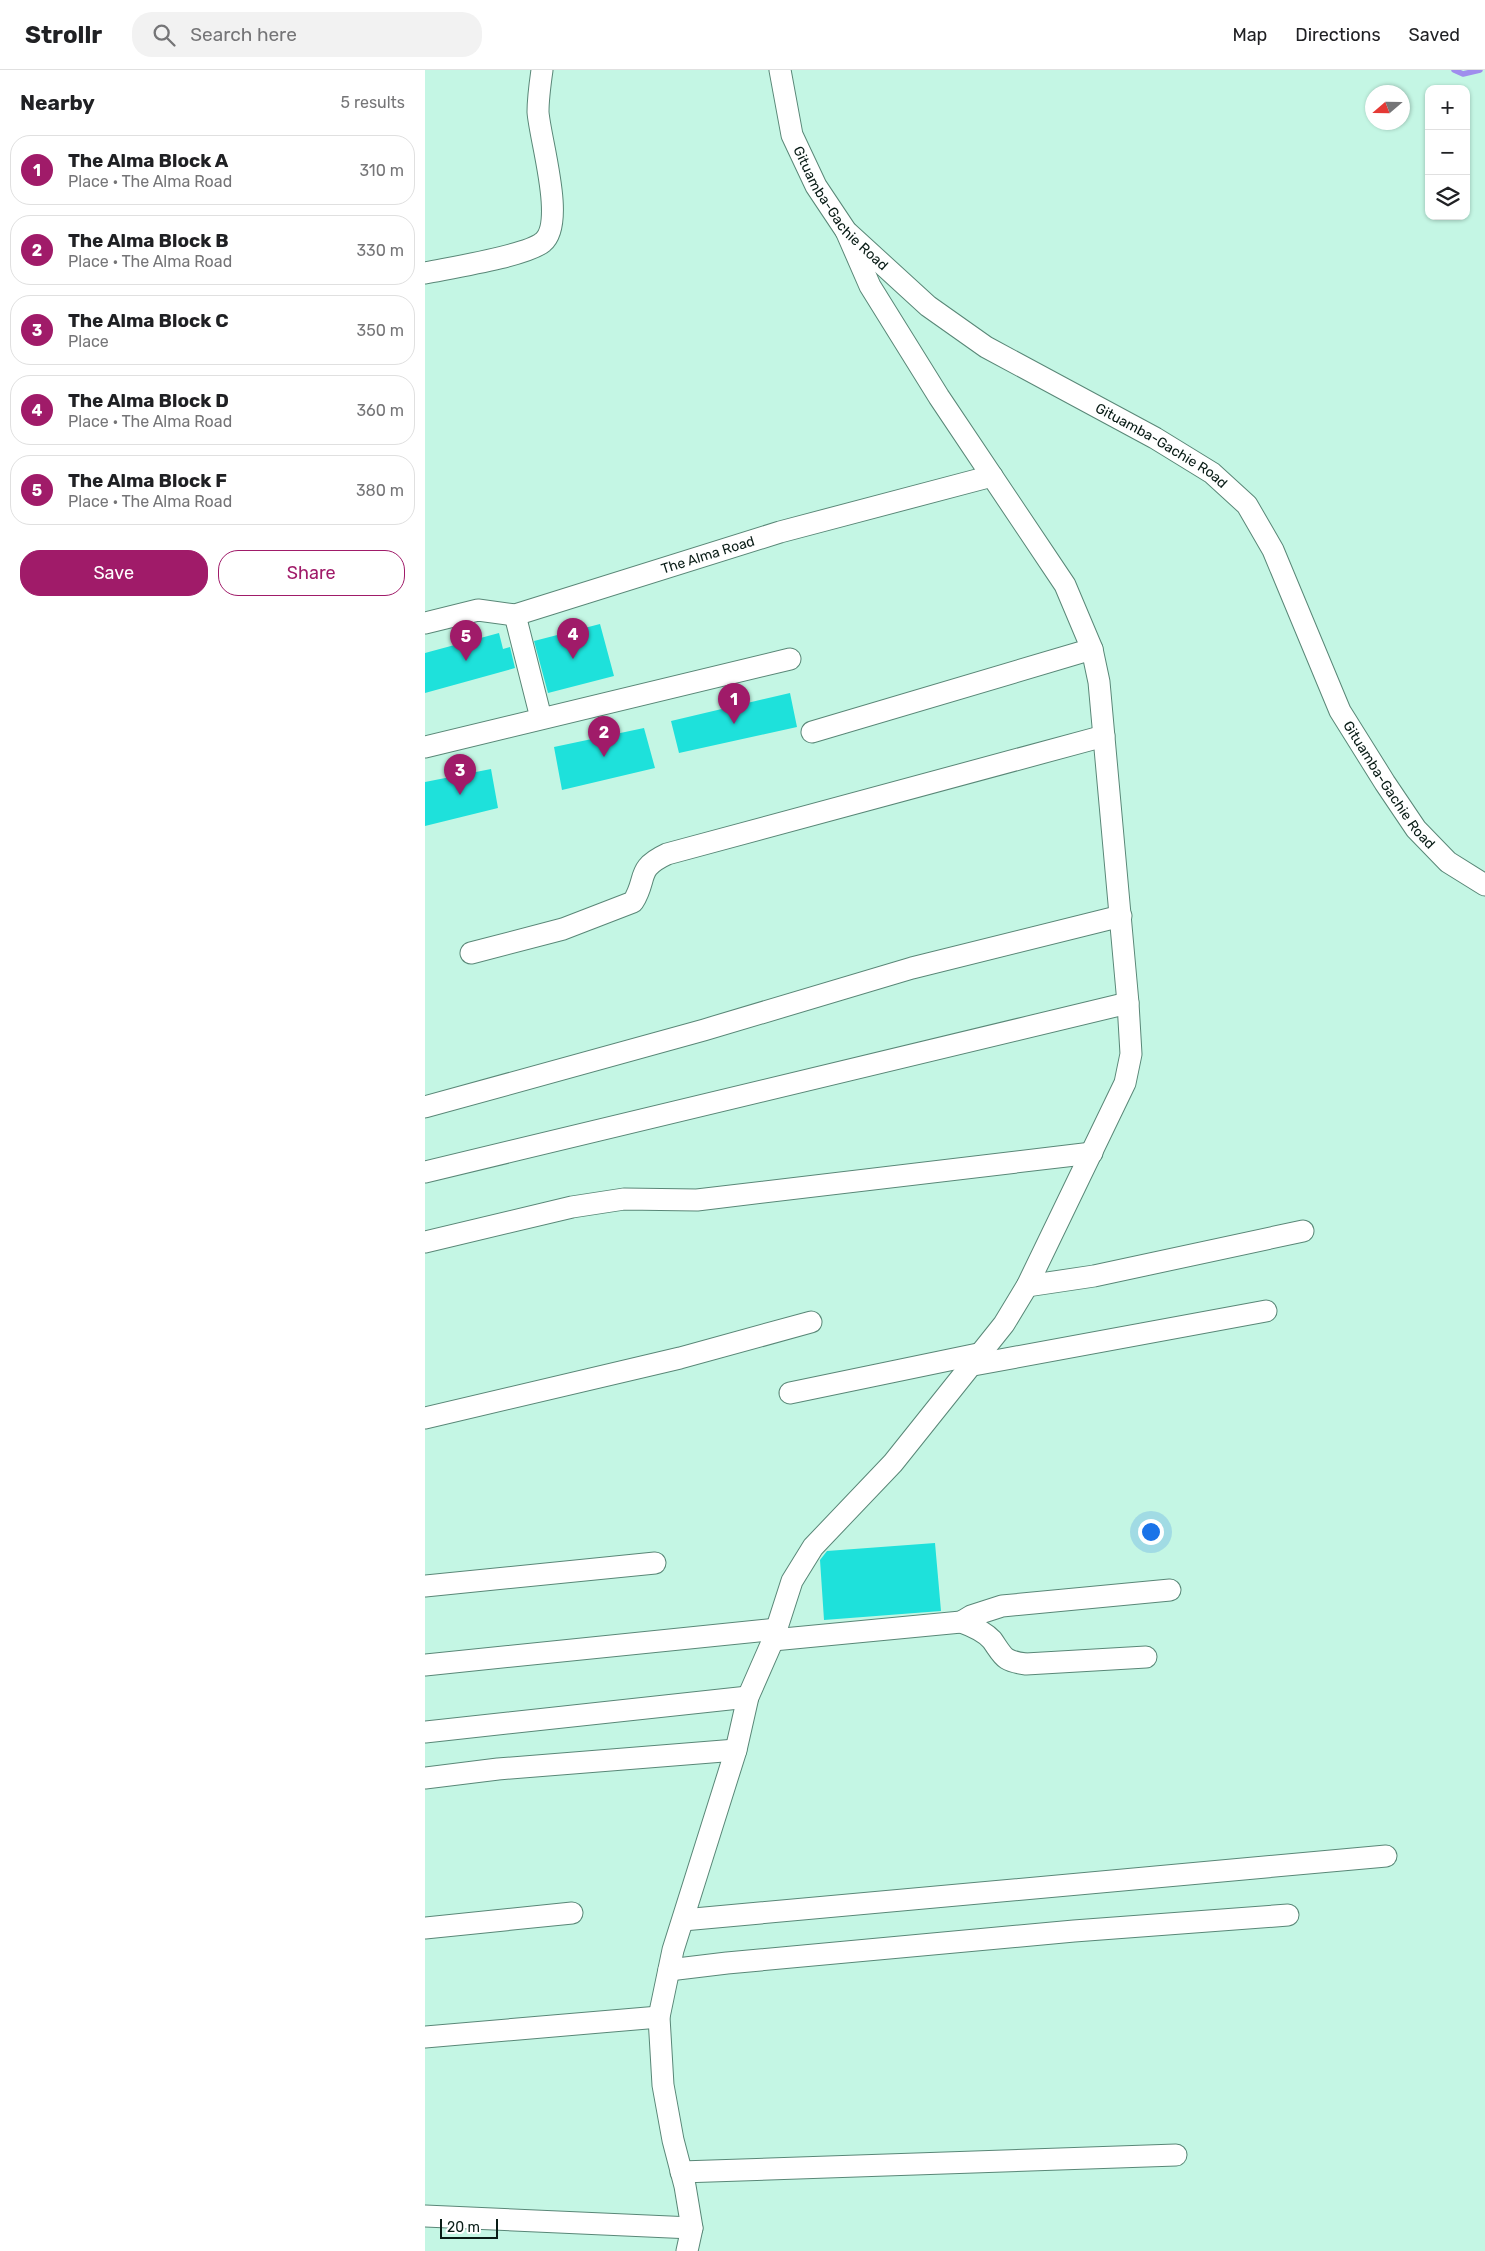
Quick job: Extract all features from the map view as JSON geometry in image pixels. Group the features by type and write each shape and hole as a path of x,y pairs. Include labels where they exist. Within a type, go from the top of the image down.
{"street":[{"path":"425,273 509,256 543,242 550,232 553,218 550,177 538,111 542,70"},
{"name":"Gituamba-Gachie Road","path":"780,70 792,134 816,186 845,231 928,306 986,347 1155,438 1212,474 1247,505 1273,550 1340,711 1375,767 1416,829 1448,862 1485,885"},
{"path":"687,2251 691,2228 663,2085 659,2018 669,1970 736,1750 748,1697 775,1634 792,1581 813,1547 893,1463 1003,1324 1027,1286 1125,1083 1131,1054 1121,916 1099,682 1093,649 1065,585 939,397 870,286 845,231"},
{"name":"The Alma Road","path":"425,623 478,610 515,615 780,532 992,476"},
{"path":"515,615 541,718"},
{"path":"812,732 1093,649"},
{"path":"425,747 790,659"},
{"path":"471,953 563,929 633,902 638,894 645,868 653,860 667,854 1104,736"},
{"path":"425,1107 704,1030 912,968 1121,916"},
{"path":"425,1172 1128,1003"},
{"path":"425,1242 572,1207 625,1199 697,1200 1092,1153"},
{"path":"1027,1286 1094,1276 1303,1231"},
{"path":"791,1393 973,1360 1266,1311"},
{"path":"425,1418 680,1358 811,1322"},
{"path":"425,1586 655,1563"},
{"path":"961,1622 971,1616 1002,1606 1169,1590"},
{"path":"425,1665 775,1634 961,1622 975,1627 991,1639 1001,1655 1011,1662 1026,1664 1146,1657"},
{"path":"425,1732 748,1697"},
{"path":"425,1778 498,1769 736,1750"},
{"path":"683,1920 1386,1856"},
{"path":"425,1928 572,1913"},
{"path":"669,1970 727,1962 1288,1915"},
{"path":"425,2037 659,2018"},
{"path":"681,2172 1176,2155"},
{"path":"425,2216 691,2228"}],"building":[{"path":"600,624 614,676 548,693 534,641"},
{"path":"499,633 503,649 510,647 515,668 425,693 425,653"},
{"path":"790,693 797,727 679,753 671,721"},
{"path":"644,728 655,768 562,790 554,747"},
{"path":"491,769 498,808 425,826 425,782"},
{"path":"935,1543 941,1611 824,1620 820,1560 827,1551"}],"waterway":[{"path":"1454,70 1463,74 1480,70"}],"place":[{"name":"The Alma Block D","path":"573,659"},
{"name":"The Alma Block F","path":"466,661"},
{"name":"The Alma Block A","path":"734,724"},
{"name":"The Alma Block B","path":"604,757"},
{"name":"The Alma Block C","path":"460,795"}]}
